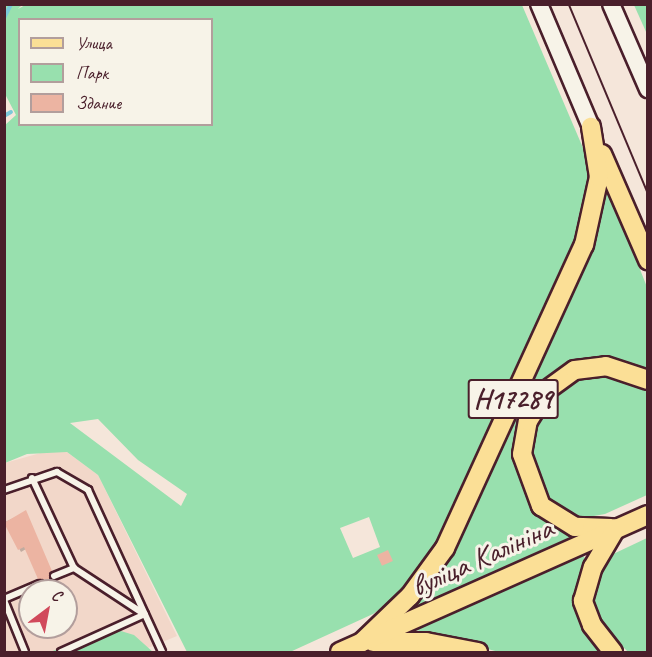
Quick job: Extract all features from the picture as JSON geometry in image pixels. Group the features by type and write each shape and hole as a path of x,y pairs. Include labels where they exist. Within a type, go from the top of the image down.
{"main road":[{"path":"539,4 648,260"},
{"path":"611,4 648,89"},
{"name":"Н17289","path":"362,642 410,596 445,548 584,245 599,177 591,127"},
{"name":"Н17289","path":"616,528 575,527 541,506 522,454 528,421 548,390 575,369 606,366 648,380"},
{"name":"вуліца Калініна","path":"340,652 648,515"},
{"path":"613,652 592,625 584,601 593,567 616,528"},
{"name":"Н17289","path":"362,642 426,642 478,652"}],"lane":[{"path":"4,490 32,478 57,472 88,490 162,652"},
{"path":"32,478 74,568 145,614"},
{"path":"54,576 74,568"},
{"path":"18,593 4,599 25,652"},
{"path":"61,652 145,614"}],"shaded area":[{"path":"51,450 67,452 98,475 177,636 138,652 5,652 5,463"}],"green space":[{"path":"27,4 522,5 592,169 589,210 437,544 404,592 373,614 290,652 187,652 98,475 67,452 27,454 5,463 4,126 16,115 5,94 5,5 22,5 18,9","holes":["98,419 138,460 187,494 181,506 70,423","369,517 380,547 353,558 340,528"]},
{"path":"634,5 647,5 647,34"},
{"path":"608,189 647,287 647,371 607,357 572,362 516,456 535,511 573,536 406,611 592,248"},
{"path":"605,372 647,387 647,495 605,514 577,519 546,502 529,455 535,423 553,395 578,378"},
{"path":"647,538 647,652 628,652 598,621 591,598 609,556"},
{"path":"583,556 587,560 578,588 605,652 499,652 416,630"},
{"path":"111,628 134,635 153,652 50,652"}],"building":[{"path":"26,510 52,571 50,579 38,579 24,547 18,550 4,523"},
{"path":"388,550 393,561 382,566 377,555"}],"waterway":[{"path":"4,18 11,4"},
{"path":"4,116 11,112"}],"tram line":[{"path":"569,4 648,193"}]}
